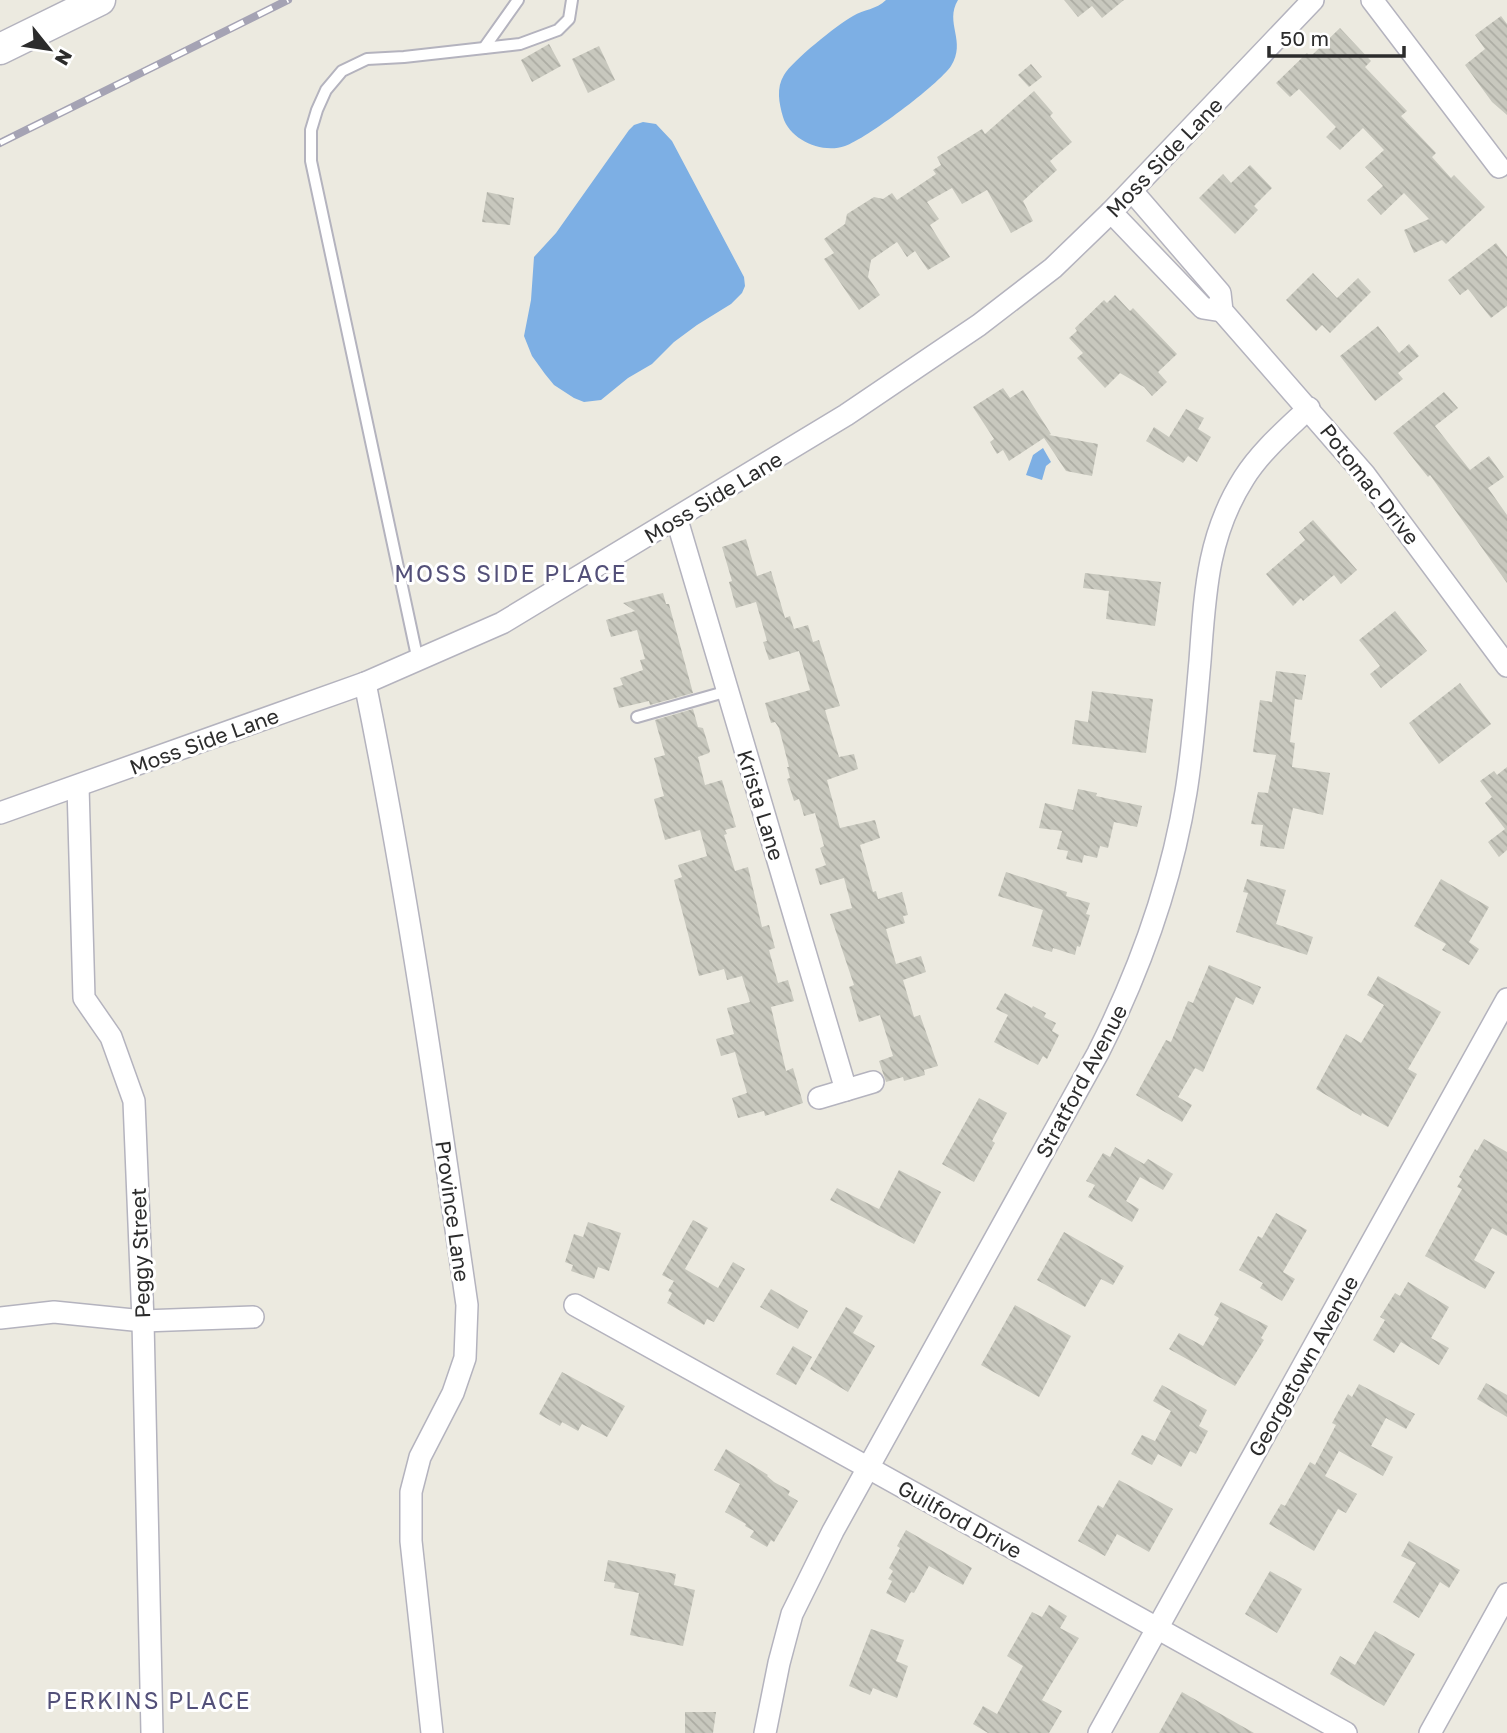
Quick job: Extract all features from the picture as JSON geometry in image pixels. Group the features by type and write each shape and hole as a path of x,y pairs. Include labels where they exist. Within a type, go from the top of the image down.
{"main road":[{"path":"0,50 100,0"}],"street":[{"name":"Moss Side Lane","path":"0,813 365,683 418,661 502,623 677,520 846,415 979,325 1053,268 1132,191 1313,0"},
{"path":"1372,0 1499,167"},
{"name":"Potomac Drive","path":"1132,191 1220,293 1222,311 1365,475 1507,666"},
{"name":"Potomac Drive","path":"1111,212 1203,308 1222,311"},
{"name":"Stratford Avenue","path":"765,1733 792,1614 833,1531 1098,1053 1135,974 1157,913 1178,832 1195,718 1206,584 1212,547 1225,512 1245,477 1262,453 1309,408"},
{"name":"Krista Lane","path":"677,520 846,1090"},
{"name":"Province Lane","path":"365,683 391,810 418,969 467,1306 465,1358 453,1393 420,1457 411,1492 411,1541 432,1733"},
{"name":"Peggy Street","path":"78,786 85,998 111,1037 134,1101 143,1321 152,1733"},
{"name":"Georgetown Avenue","path":"1099,1733 1507,999"},
{"path":"819,1098 873,1082"},
{"name":"Guilford Drive","path":"575,1305 1346,1733"},
{"path":"0,1318 54,1312 143,1321 253,1317"},
{"path":"1430,1733 1507,1594"}],"lane":[{"path":"484,48 518,0"},
{"path":"418,661 311,161 311,130 326,89 342,71 367,58 520,44 558,30 569,19 572,0"},
{"path":"637,717 728,691"}],"water":[{"path":"886,0 958,0 953,16 957,48 951,66 917,98 855,141 836,148 808,143 792,132 783,117 779,101 781,80 805,53 837,27"},
{"path":"643,122 656,124 672,141 744,277 745,286 731,304 674,342 652,364 628,378 601,400 584,402 554,385 532,356 524,336 531,300 534,257 556,233 629,130"},
{"path":"1043,448 1051,462 1046,466 1042,480 1026,475 1033,455"}],"building":[{"path":"1064,0 1124,0 1102,18 1092,6 1078,17"},
{"path":"1501,16 1507,24 1507,115 1492,102 1465,65 1485,49 1475,35"},
{"path":"1340,28 1371,61 1365,67 1407,111 1401,116 1436,153 1432,157 1451,178 1454,175 1485,207 1446,244 1442,240 1414,253 1404,230 1429,219 1404,193 1381,215 1367,200 1383,186 1365,167 1384,150 1363,128 1340,150 1326,137 1336,127 1299,89 1290,97 1276,83 1307,53 1310,57"},
{"path":"549,44 561,66 532,82 521,60"},
{"path":"599,46 615,80 588,93 572,59"},
{"path":"1031,64 1042,77 1029,87 1018,75"},
{"path":"1034,91 1053,113 1050,116 1072,142 1050,161 1057,170 1023,201 1033,221 1011,233 987,190 962,204 952,188 927,202 939,219 930,225 950,257 928,270 915,251 907,257 897,242 871,260 868,277 880,295 859,310 824,259 834,253 824,239 845,224 847,214 874,197 883,199 892,193 897,200 936,174 933,170 941,165 937,157 982,129 985,134"},
{"path":"1250,165 1272,188 1254,206 1258,210 1235,234 1199,198 1223,174 1231,183"},
{"path":"487,192 514,198 510,225 482,222"},
{"path":"1496,243 1507,257 1507,306 1491,318 1468,289 1460,295 1448,280"},
{"path":"1313,273 1337,298 1358,278 1371,292 1330,333 1322,325 1316,331 1286,300"},
{"path":"1115,295 1130,311 1133,308 1177,354 1158,372 1167,382 1152,396 1144,387 1120,373 1105,388 1077,358 1083,353 1069,338 1077,331 1075,328 1104,300 1107,303"},
{"path":"1378,326 1399,353 1409,344 1419,356 1398,373 1403,379 1375,401 1340,356"},
{"path":"1003,388 1010,398 1023,390 1051,434 1049,435 1098,444 1092,476 1066,471 1044,438 1009,461 1003,450 997,454 990,442 994,439 973,407"},
{"path":"1444,392 1458,408 1435,426 1470,470 1489,456 1504,477 1488,488 1507,515 1507,583 1430,475 1428,477 1393,433"},
{"path":"1186,409 1204,418 1198,429 1211,437 1197,462 1188,456 1183,463 1146,441 1154,427 1169,437"},
{"path":"1313,520 1357,570 1341,584 1334,575 1293,606 1266,574 1305,540 1299,532"},
{"path":"746,539 757,576 771,571 785,618 790,616 794,629 808,625 813,642 819,640 840,706 825,710 839,757 854,754 858,769 827,780 840,828 875,820 880,838 860,845 873,892 876,891 878,899 902,892 908,915 903,916 905,923 886,929 896,964 921,956 926,972 903,980 914,1017 920,1015 938,1066 924,1070 925,1075 904,1081 903,1077 886,1082 879,1061 893,1056 880,1015 859,1022 849,987 854,985 830,914 852,908 844,878 820,885 815,869 826,865 820,848 824,846 815,813 804,816 799,799 794,801 787,779 790,778 789,767 779,728 775,722 771,723 765,703 810,690 799,651 769,660 763,642 767,641 756,602 736,608 729,582 732,581 722,547"},
{"path":"1085,573 1161,582 1155,626 1106,619 1109,591 1083,588"},
{"path":"663,593 666,604 669,604 693,693 650,705 649,701 619,708 613,688 623,685 620,678 643,670 640,660 645,659 637,630 611,637 606,620 635,611 623,603"},
{"path":"1395,611 1427,651 1381,688 1370,674 1380,666 1359,640"},
{"path":"1276,671 1306,675 1302,700 1295,699 1290,742 1295,743 1292,767 1330,773 1323,815 1293,808 1284,849 1260,846 1263,825 1251,824 1258,792 1268,793 1276,755 1253,752 1260,700 1272,702"},
{"path":"1460,683 1491,724 1439,764 1409,723"},
{"path":"1092,691 1153,699 1146,753 1072,744 1075,720 1088,722"},
{"path":"693,709 698,727 703,728 710,751 698,757 705,785 722,780 736,827 725,830 727,834 724,835 735,871 748,867 762,927 769,925 775,948 769,950 778,983 788,980 794,1001 771,1007 786,1071 793,1068 803,1103 765,1116 764,1111 738,1118 732,1098 747,1093 735,1052 721,1056 716,1039 734,1034 727,1008 750,1002 742,976 727,980 724,969 699,976 674,880 682,877 678,865 707,856 700,830 665,840 654,799 664,796 654,758 665,755 655,720"},
{"path":"1507,767 1507,850 1499,857 1488,842 1505,829 1485,803 1492,797 1480,781 1494,771 1497,775"},
{"path":"1078,789 1097,793 1096,796 1142,806 1137,827 1114,822 1108,848 1100,846 1097,858 1084,855 1082,863 1066,859 1068,851 1057,849 1062,831 1039,828 1045,803 1073,810"},
{"path":"1006,872 1067,892 1066,896 1090,903 1086,914 1090,915 1075,955 1053,948 1052,952 1032,946 1043,910 998,896"},
{"path":"1247,879 1286,890 1276,924 1313,937 1307,955 1236,932 1248,893 1243,892"},
{"path":"1441,879 1489,907 1469,942 1479,949 1469,965 1442,950 1446,944 1414,926"},
{"path":"1209,965 1261,987 1253,1005 1236,997 1203,1072 1195,1068 1178,1097 1192,1105 1182,1122 1136,1095 1166,1040 1171,1042 1188,1001 1193,1003"},
{"path":"1378,976 1441,1012 1408,1069 1417,1074 1388,1127 1362,1113 1361,1116 1316,1089 1346,1034 1361,1043 1384,1005 1367,995"},
{"path":"1005,993 1046,1013 1044,1017 1056,1023 1052,1031 1059,1035 1047,1059 1043,1056 1038,1065 994,1042 1008,1015 996,1009"},
{"path":"979,1098 1007,1113 992,1141 995,1143 974,1182 942,1164"},
{"path":"1484,1139 1507,1152 1507,1236 1492,1228 1474,1260 1495,1272 1485,1289 1425,1256 1462,1189 1457,1187 1462,1179 1459,1177"},
{"path":"1115,1147 1144,1164 1148,1159 1173,1174 1163,1190 1140,1177 1126,1201 1139,1209 1132,1222 1088,1197 1095,1185 1086,1181 1103,1153 1110,1157"},
{"path":"899,1170 941,1192 914,1244 830,1200 837,1188 879,1209"},
{"path":"1276,1213 1307,1230 1283,1272 1295,1279 1282,1301 1260,1288 1263,1283 1239,1270 1258,1236 1262,1238"},
{"path":"693,1220 708,1228 685,1269 718,1288 733,1262 745,1269 714,1322 707,1319 704,1325 667,1303 672,1293 668,1291 674,1281 662,1275"},
{"path":"588,1222 621,1233 609,1271 598,1267 594,1279 571,1271 573,1265 565,1262 574,1234 583,1237"},
{"path":"1064,1232 1124,1266 1113,1285 1101,1279 1085,1307 1037,1280"},
{"path":"1408,1282 1449,1307 1431,1338 1449,1348 1439,1365 1401,1342 1394,1353 1373,1340 1385,1320 1380,1317 1395,1293 1400,1296"},
{"path":"771,1289 808,1311 798,1329 760,1307"},
{"path":"1221,1302 1268,1326 1261,1338 1264,1340 1235,1386 1169,1349 1179,1333 1203,1346 1219,1318 1214,1315"},
{"path":"1015,1305 1071,1336 1039,1397 981,1365"},
{"path":"846,1307 863,1316 853,1333 875,1346 848,1392 810,1369"},
{"path":"793,1346 812,1357 796,1385 776,1374"},
{"path":"562,1372 625,1406 607,1437 582,1424 578,1431 562,1422 560,1426 539,1414"},
{"path":"1486,1383 1507,1395 1507,1417 1477,1399"},
{"path":"1359,1384 1415,1414 1406,1429 1386,1418 1371,1446 1393,1457 1383,1476 1339,1451 1325,1476 1357,1494 1346,1513 1338,1509 1314,1551 1269,1524 1281,1504 1285,1506 1310,1462 1315,1465 1336,1425 1332,1423 1348,1394 1352,1397"},
{"path":"1162,1385 1207,1410 1199,1426 1208,1431 1196,1454 1190,1451 1181,1467 1158,1454 1152,1465 1131,1454 1142,1435 1155,1441 1171,1411 1153,1401"},
{"path":"726,1449 768,1475 774,1482 790,1491 788,1495 798,1501 774,1542 771,1540 767,1547 750,1537 754,1531 745,1526 746,1524 725,1512 740,1484 714,1470"},
{"path":"1119,1480 1173,1509 1149,1552 1117,1534 1105,1556 1078,1541 1098,1505 1103,1508"},
{"path":"906,1530 972,1568 963,1585 929,1566 914,1593 911,1592 905,1603 886,1593 892,1581 888,1579 893,1571 889,1568"},
{"path":"1409,1541 1460,1570 1449,1588 1440,1582 1419,1618 1393,1602 1416,1563 1401,1556"},
{"path":"608,1560 676,1574 674,1585 695,1590 683,1646 630,1635 639,1593 614,1588 615,1583 604,1581"},
{"path":"1270,1571 1302,1589 1277,1633 1245,1614"},
{"path":"1049,1605 1067,1616 1060,1628 1079,1638 1042,1700 1062,1711 1049,1733 988,1733 973,1724 983,1706 997,1714 1023,1666 1007,1656 1032,1612 1042,1617"},
{"path":"871,1629 904,1640 896,1661 908,1666 897,1698 873,1688 870,1695 849,1686"},
{"path":"1375,1631 1415,1654 1384,1706 1330,1674 1340,1656 1355,1665"},
{"path":"1182,1692 1254,1733 1159,1733"},
{"path":"685,1712 716,1712 713,1733 685,1733"}],"railway":[{"path":"0,143 288,0"}],"district":[{"name":"MOSS SIDE PLACE","path":"511,573"},
{"name":"PERKINS PLACE","path":"149,1700"}]}
